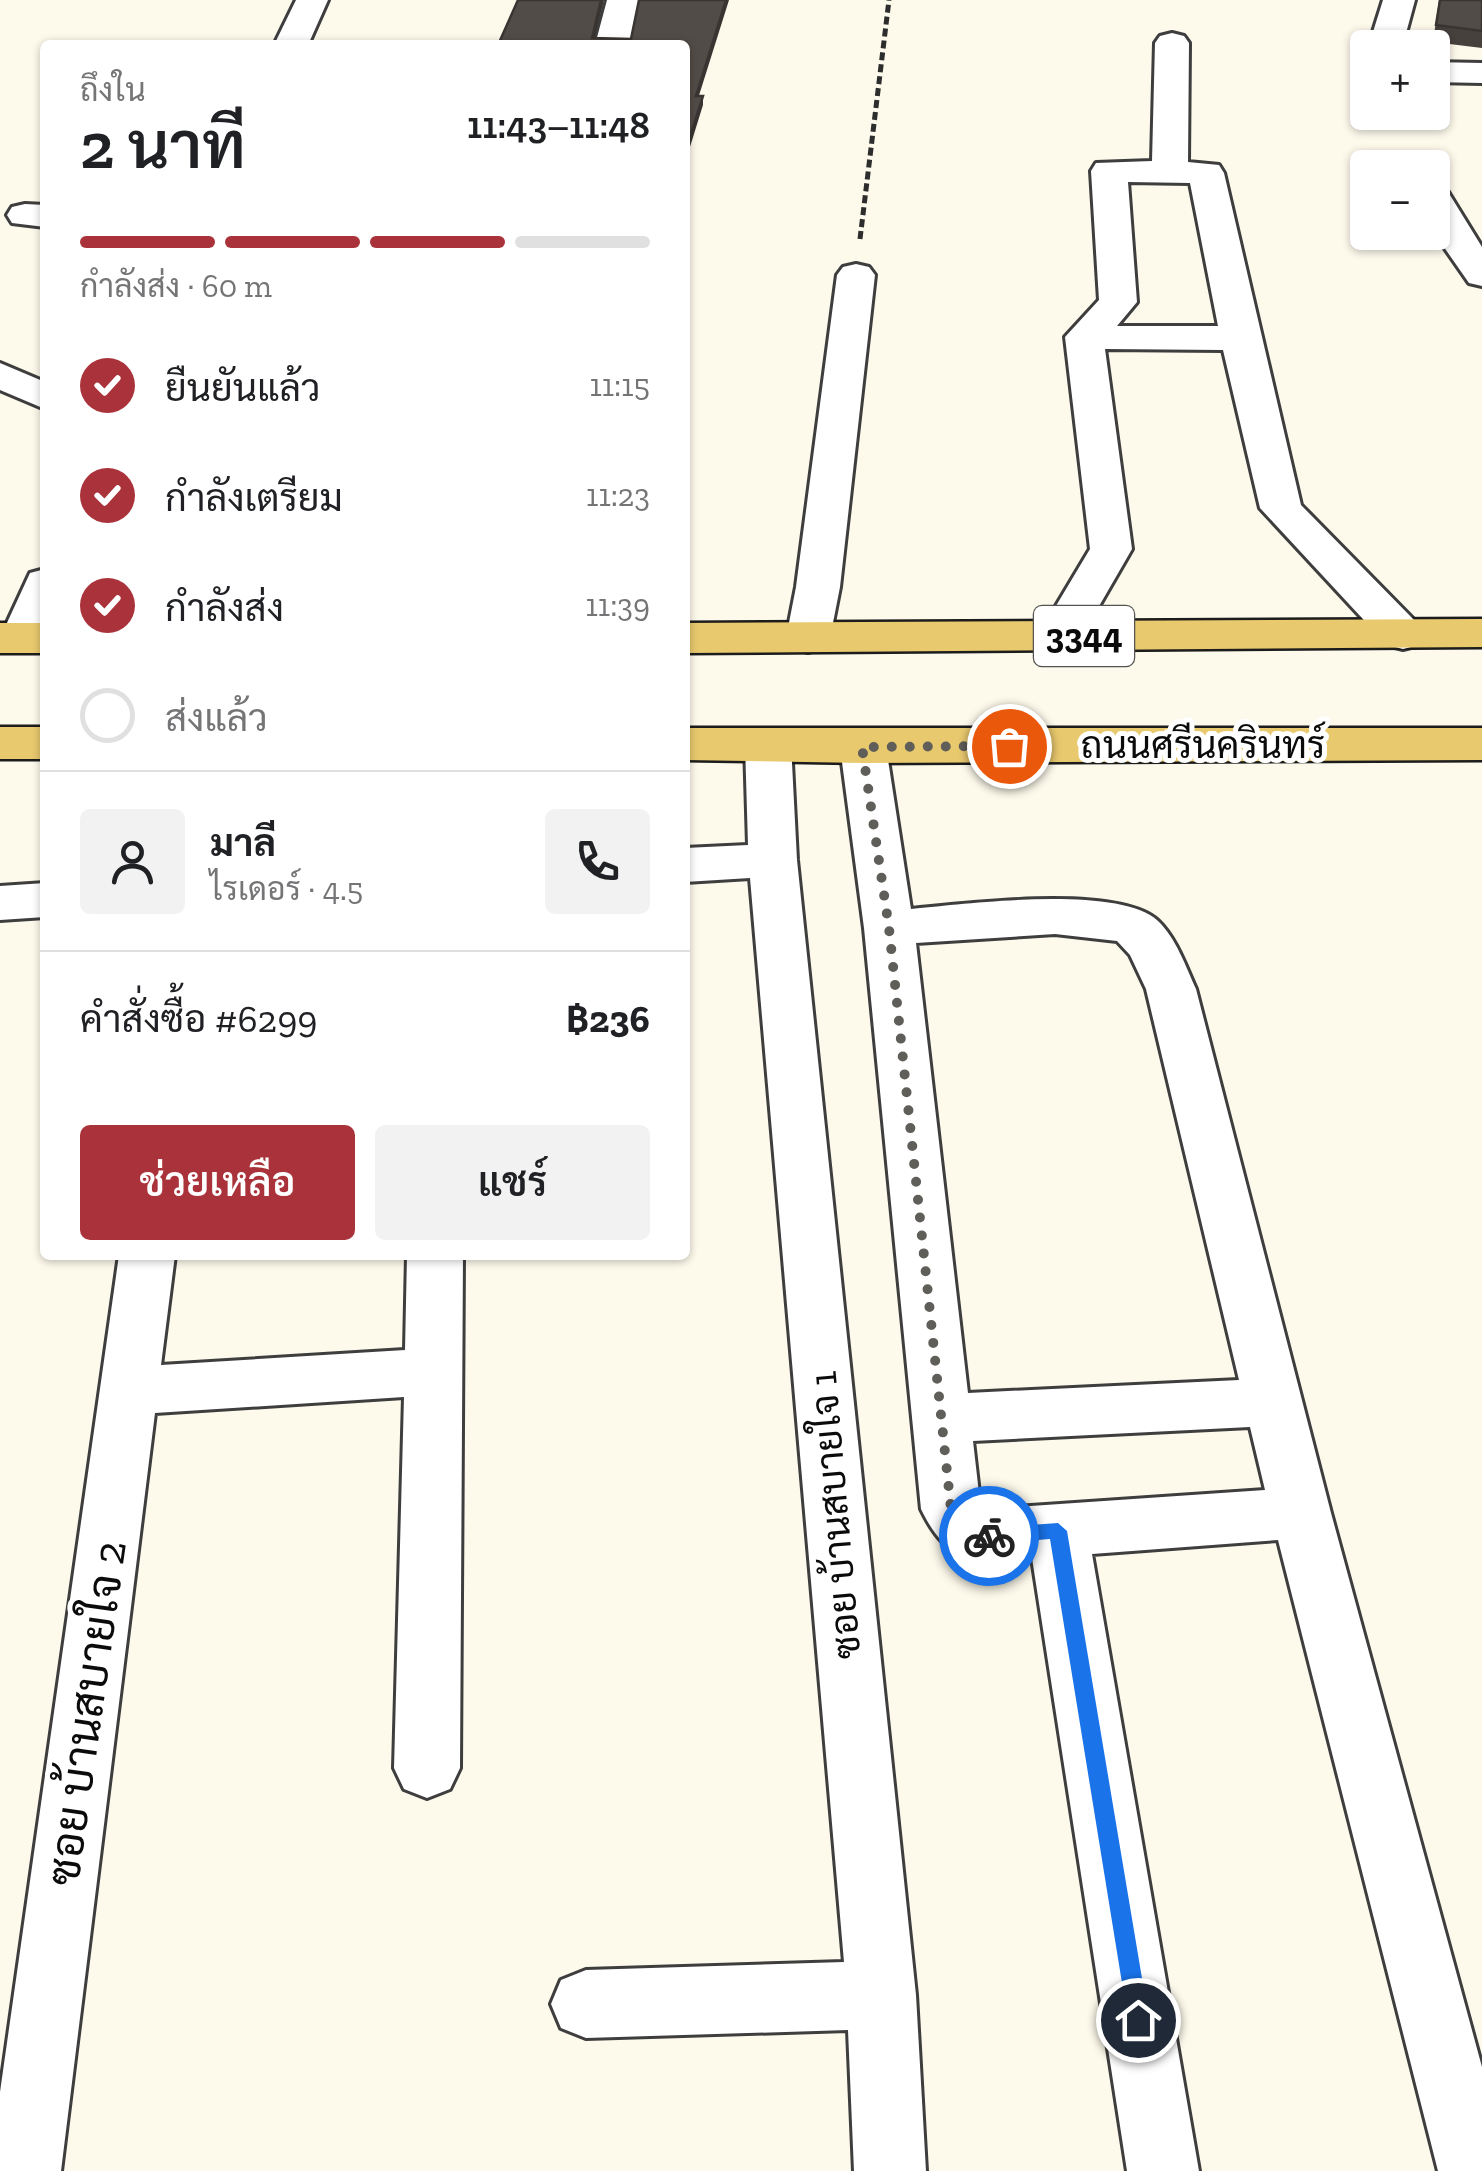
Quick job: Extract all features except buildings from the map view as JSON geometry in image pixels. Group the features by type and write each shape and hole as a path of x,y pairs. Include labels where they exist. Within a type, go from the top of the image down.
{"main road":[{"name":"3344","path":"690,638 1482,633"},
{"path":"0,743 40,743"},
{"name":"ถนนศรีนครินทร์","path":"690,744 1482,744"}],"street":[{"path":"293,40 312,0"},
{"path":"613,40 624,0"},
{"path":"1390,30 1399,0"},
{"path":"1170,172 1172,43"},
{"path":"1450,73 1482,74"},
{"path":"1084,336 1118,302 1109,170 1206,173 1281,508 1403,635"},
{"path":"1450,229 1482,274"},
{"path":"808,638 818,587 856,275"},
{"path":"1084,336 1240,338"},
{"path":"1060,636 1111,549 1084,336"},
{"path":"0,375 40,395"},
{"path":"22,638 40,594"},
{"name":"ซอย บ้านสบายใจ 1","path":"768,744 773,860 881,1994 890,2171"},
{"path":"862,747 889,928 951,1509 962,1525 980,1536 1301,1513"},
{"path":"690,865 773,860"},
{"path":"0,903 40,900"},
{"path":"889,928 1057,917 1104,919 1134,927 1171,989 1301,1513 1474,2171"},
{"name":"ซอย บ้านสบายใจ 2","path":"25,2171 146,1260"},
{"path":"427,1768 435,1260"},
{"path":"129,1391 433,1372"},
{"path":"943,1418 1275,1402"},
{"path":"1058,1531 1164,2171"},
{"path":"586,2004 881,1994"}],"path":[{"path":"856,275 888,0"}],"way so far":[{"path":"989,1536 980,1536 962,1525 951,1509 889,928 862,747 1009,746"}],"route":[{"path":"989,1536 1058,1531 1138,2020"}]}
